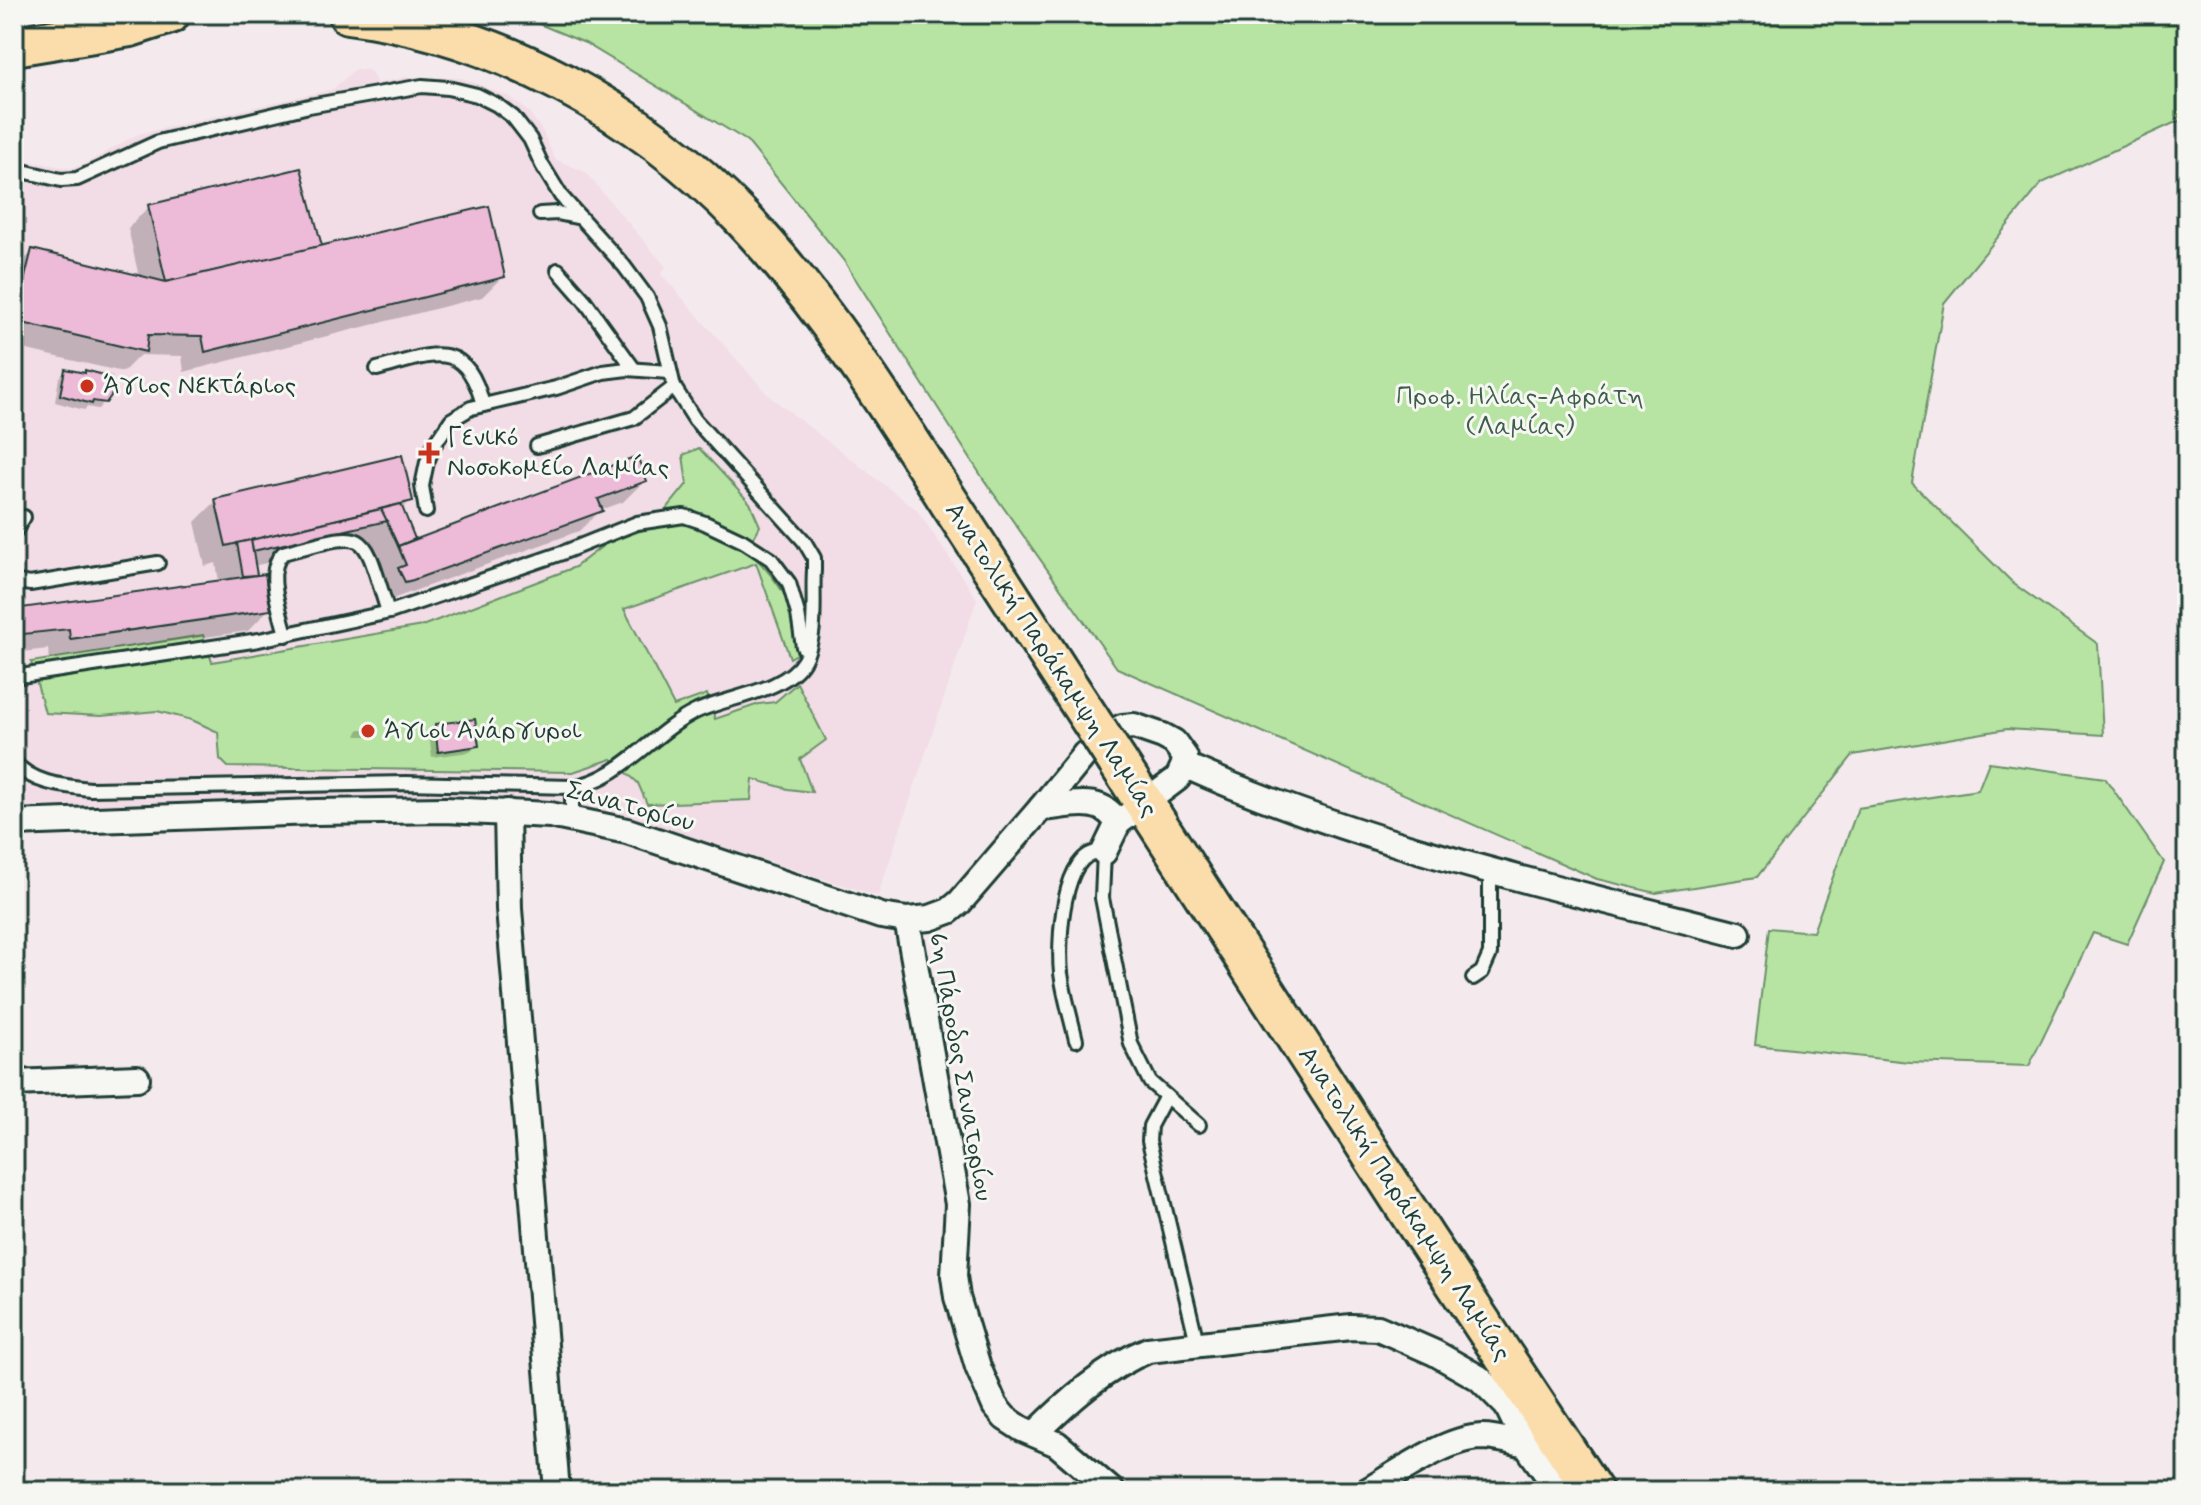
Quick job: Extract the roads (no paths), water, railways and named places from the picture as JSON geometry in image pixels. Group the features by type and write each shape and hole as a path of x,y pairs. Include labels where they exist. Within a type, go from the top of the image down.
{"main road":[{"path":"14,21 111,14"},
{"path":"14,46 130,27 170,14"},
{"name":"Ανατολική Παράκαμψη Λαμίας","path":"348,14 379,18 448,35 536,70 623,119 686,165 712,189 742,218 797,282 883,400 1107,746 1131,813 1538,1446 1593,1491"}],"street":[{"name":"Σανατορίου","path":"14,823 316,812 507,812 572,818 627,831 869,912 907,920 936,917 960,902 1085,754 1122,727 1144,729 1174,742 1185,757 1184,765"},
{"path":"1104,852 1131,813 1178,778 1184,765 1248,794 1325,821 1631,909 1738,934"},
{"path":"1041,808 1085,804 1131,813"},
{"path":"507,812 509,909 557,1491"},
{"name":"6η Πάροδος Σανατορίου","path":"907,920 958,1204 954,1276 958,1304 978,1367 995,1406 1010,1422 1057,1444 1112,1491"},
{"path":"14,1083 137,1078"},
{"path":"1035,1434 1084,1390 1148,1350 1378,1328 1415,1343 1479,1378 1507,1406 1538,1446 1559,1491"},
{"path":"1367,1491 1414,1463 1462,1441 1496,1438 1538,1446"}],"lane":[{"path":"14,169 61,180 77,179 158,142 398,88 448,88 477,95 497,105 513,117 530,139 561,196 624,266 647,297 660,326 674,387 695,420 810,549 814,570 811,630 803,662 794,672 775,684 696,712 662,732 599,780 572,787 406,783 90,789 42,781 21,770 14,762"},
{"path":"540,214 557,213 581,218"},
{"path":"558,270 585,301 634,369"},
{"path":"377,369 433,355 449,356 460,361 473,374 483,405"},
{"path":"426,511 422,486 427,462 451,420 461,412 556,388 603,372 634,369 669,372"},
{"path":"537,446 634,418 674,387"},
{"path":"14,677 286,635 388,612 562,553 637,523 684,516 743,541 771,559 789,583 803,638 803,662"},
{"path":"14,533 24,517"},
{"path":"286,635 274,571 277,560 283,553 344,537 355,538 366,546 388,612"},
{"path":"14,581 30,584 158,563"},
{"path":"572,787 572,818"},
{"path":"1076,1040 1061,973 1066,902 1078,862 1092,852 1104,852 1102,898 1125,1020 1140,1064 1150,1082 1199,1125"},
{"path":"1473,978 1482,972 1490,954 1490,869"},
{"path":"1166,1096 1150,1126 1149,1141 1195,1334"}],"place":[{"name":"Άγιος Νεκτάριος","path":"87,386"},
{"name":"Γενικό Νοσοκομείο Λαμίας","path":"429,453"},
{"name":"Άγιοι Ανάργυροι","path":"368,731"}],"park label":[{"name":"Προφ. Ηλίας-Αφράτη (Λαμίας)","path":"1520,412"}]}
